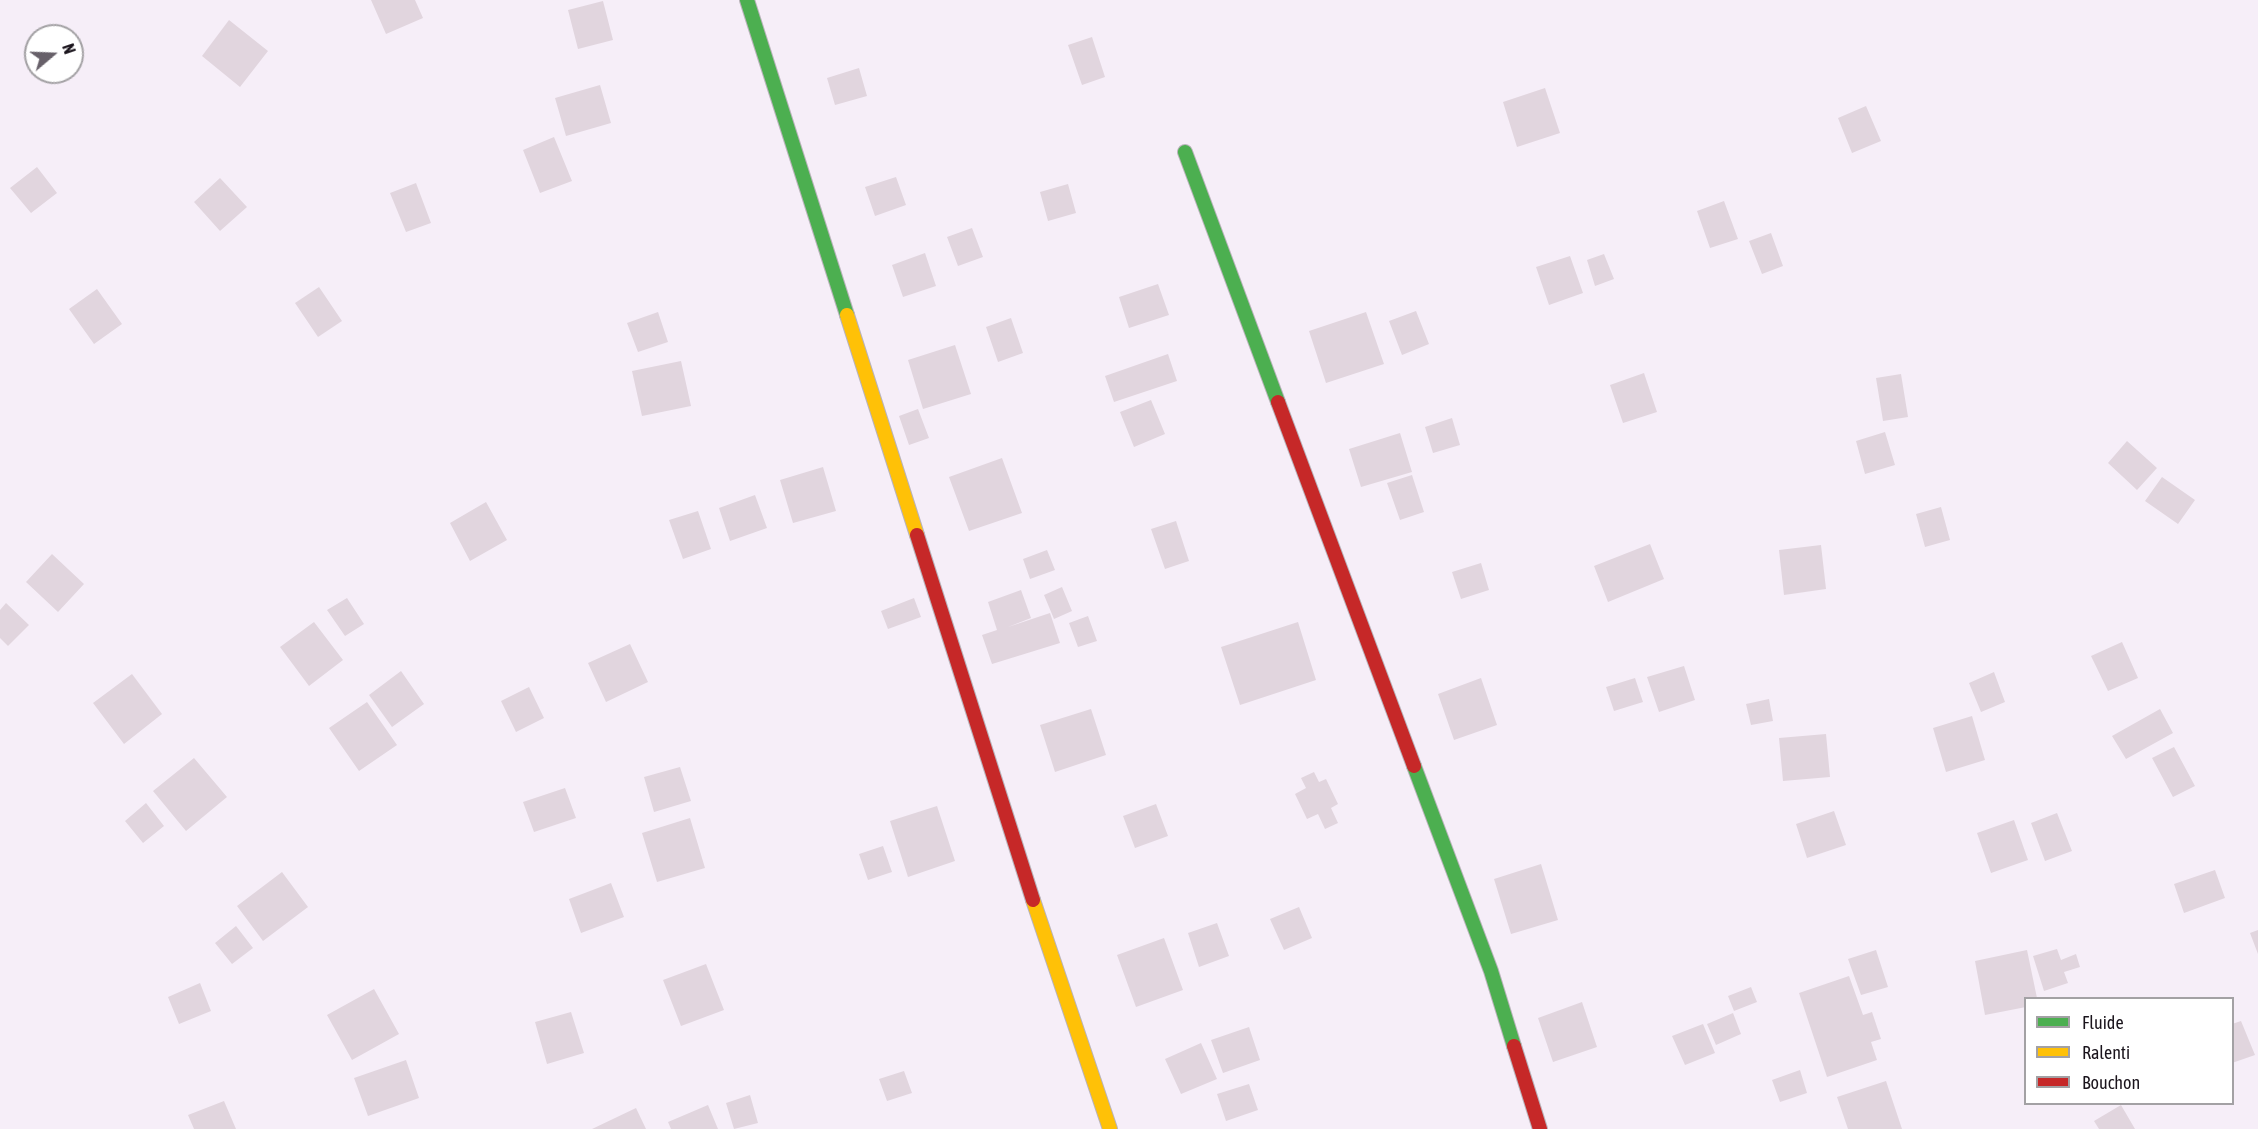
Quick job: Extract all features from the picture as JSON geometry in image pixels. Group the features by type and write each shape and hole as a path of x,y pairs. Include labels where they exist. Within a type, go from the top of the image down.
{"street":[{"path":"747,0 1049,950 1110,1129"},
{"path":"1185,152 1491,971 1540,1129"}],"building":[{"path":"371,0 415,0 423,18 386,34"},
{"path":"603,1 613,40 578,49 568,10"},
{"path":"229,20 268,51 240,87 202,56"},
{"path":"1092,37 1105,77 1082,85 1068,45"},
{"path":"859,68 867,96 835,105 827,78"},
{"path":"600,85 611,123 566,136 555,98"},
{"path":"1545,88 1560,133 1517,147 1503,102"},
{"path":"1866,106 1881,141 1852,153 1838,118"},
{"path":"554,137 572,181 540,193 523,150"},
{"path":"37,167 57,193 31,213 10,188"},
{"path":"896,177 906,205 875,216 865,187"},
{"path":"220,178 247,207 220,231 194,202"},
{"path":"416,183 431,223 406,232 390,193"},
{"path":"1068,184 1076,213 1048,221 1040,192"},
{"path":"1724,201 1738,239 1710,248 1697,211"},
{"path":"972,228 983,257 958,266 947,237"},
{"path":"1771,233 1783,266 1762,274 1749,241"},
{"path":"925,253 936,286 903,297 892,265"},
{"path":"1604,254 1614,279 1595,286 1587,260"},
{"path":"1570,256 1583,293 1549,305 1536,267"},
{"path":"1158,284 1169,315 1129,328 1119,297"},
{"path":"319,287 342,321 318,337 295,303"},
{"path":"97,289 122,324 94,344 69,309"},
{"path":"1416,311 1429,344 1402,355 1389,321"},
{"path":"658,312 668,342 638,352 627,323"},
{"path":"1366,312 1384,364 1326,383 1309,331"},
{"path":"1011,318 1023,353 998,362 986,327"},
{"path":"955,345 971,394 923,409 908,360"},
{"path":"1168,354 1177,381 1114,402 1105,376"},
{"path":"681,361 691,406 642,416 632,371"},
{"path":"1644,373 1657,412 1623,423 1610,385"},
{"path":"1901,374 1908,417 1883,421 1876,378"},
{"path":"1151,400 1165,434 1134,447 1120,412"},
{"path":"918,409 929,438 909,445 899,416"},
{"path":"1452,418 1460,445 1433,453 1425,427"},
{"path":"1885,432 1895,465 1865,474 1856,441"},
{"path":"1400,433 1412,472 1361,487 1349,449"},
{"path":"2127,441 2157,468 2137,490 2108,463"},
{"path":"1002,458 1022,513 969,531 949,477"},
{"path":"823,467 836,511 793,523 780,480"},
{"path":"1412,475 1424,512 1400,520 1387,483"},
{"path":"2162,477 2195,500 2178,524 2145,501"},
{"path":"755,495 767,528 730,541 719,508"},
{"path":"486,502 507,540 470,561 450,523"},
{"path":"1941,507 1950,540 1925,547 1916,514"},
{"path":"698,511 711,549 683,559 669,520"},
{"path":"1176,521 1189,561 1165,569 1151,529"},
{"path":"1650,544 1664,579 1608,602 1594,566"},
{"path":"1821,545 1826,589 1784,595 1779,550"},
{"path":"1047,550 1055,570 1030,579 1023,559"},
{"path":"52,554 84,584 58,612 26,582"},
{"path":"1481,563 1489,590 1461,599 1452,572"},
{"path":"1062,587 1072,611 1054,619 1044,595"},
{"path":"1021,590 1031,618 1008,627 1050,613 1060,643 992,664 982,635 997,630 988,602"},
{"path":"347,598 364,624 345,636 327,610"},
{"path":"914,598 921,617 888,629 881,611"},
{"path":"6,603 29,625 8,646 0,638 0,610"},
{"path":"1088,616 1097,641 1078,647 1069,623"},
{"path":"314,622 343,660 309,686 280,647"},
{"path":"1298,622 1316,680 1240,705 1221,647"},
{"path":"2122,642 2138,678 2108,691 2091,656"},
{"path":"630,644 648,682 606,702 588,663"},
{"path":"1684,666 1695,700 1659,712 1647,677"},
{"path":"401,671 424,704 392,727 369,695"},
{"path":"1994,672 2005,702 1981,712 1969,683"},
{"path":"132,674 162,714 124,744 93,703"},
{"path":"1481,678 1497,725 1454,740 1438,694"},
{"path":"1635,678 1643,702 1614,711 1606,687"},
{"path":"529,687 544,718 516,732 501,701"},
{"path":"1769,699 1773,721 1751,725 1746,704"},
{"path":"367,702 397,745 359,771 329,728"},
{"path":"1091,709 1106,755 1055,772 1040,725"},
{"path":"2160,709 2173,733 2126,759 2112,736"},
{"path":"1972,716 1985,760 1946,772 1933,728"},
{"path":"1826,734 1830,777 1783,781 1779,738"},
{"path":"2174,747 2195,786 2173,797 2152,758"},
{"path":"194,758 227,797 186,831 153,791"},
{"path":"680,767 691,801 654,812 644,777"},
{"path":"1314,772 1319,782 1326,779 1338,804 1331,808 1338,823 1325,829 1318,814 1307,819 1295,794 1306,788 1301,778"},
{"path":"565,788 576,818 534,832 523,802"},
{"path":"146,803 164,826 143,843 125,821"},
{"path":"1156,804 1168,836 1135,848 1123,816"},
{"path":"937,806 955,861 908,877 890,821"},
{"path":"1834,811 1846,845 1807,858 1796,824"},
{"path":"2057,813 2072,851 2045,861 2031,823"},
{"path":"690,818 705,868 657,882 642,833"},
{"path":"2014,820 2028,860 1991,873 1977,833"},
{"path":"883,846 892,872 868,880 859,854"},
{"path":"1541,864 1558,920 1511,934 1494,879"},
{"path":"2215,870 2225,898 2184,913 2174,884"},
{"path":"282,872 308,907 263,941 237,906"},
{"path":"611,883 624,917 581,933 569,899"},
{"path":"1299,907 1312,938 1284,950 1270,919"},
{"path":"1217,923 1229,956 1199,967 1188,933"},
{"path":"236,926 253,948 232,964 215,943"},
{"path":"2258,930 2258,954 2250,933"},
{"path":"1164,938 1183,990 1136,1007 1117,955"},
{"path":"2057,949 2061,960 2076,954 2080,967 2064,972 2068,983 2044,991 2033,956"},
{"path":"1876,950 1888,987 1861,995 1848,959"},
{"path":"2027,950 2037,997 2024,997 2024,1007 1985,1015 1975,961"},
{"path":"706,964 724,1010 681,1026 663,980"},
{"path":"1849,976 1863,1015 1872,1012 1881,1039 1871,1042 1877,1060 1827,1077 1799,993"},
{"path":"200,983 211,1011 179,1024 168,997"},
{"path":"1751,987 1757,1002 1734,1011 1728,996"},
{"path":"374,989 399,1034 352,1060 327,1015"},
{"path":"1582,1002 1597,1047 1553,1062 1538,1018"},
{"path":"571,1012 584,1053 547,1064 535,1022"},
{"path":"1733,1013 1741,1034 1716,1045 1707,1024"},
{"path":"2241,1021 2255,1055 2234,1062 2234,1023"},
{"path":"1703,1024 1715,1053 1685,1065 1672,1036"},
{"path":"1249,1027 1260,1060 1223,1073 1211,1040"},
{"path":"1201,1043 1217,1079 1181,1094 1165,1059"},
{"path":"406,1060 419,1098 368,1116 354,1078"},
{"path":"1800,1070 1807,1093 1780,1102 1772,1080"},
{"path":"904,1071 912,1093 887,1101 879,1079"},
{"path":"1886,1081 1902,1129 1848,1129 1837,1097"},
{"path":"1249,1084 1258,1110 1226,1121 1217,1094"},
{"path":"750,1095 758,1123 734,1129 726,1103"},
{"path":"224,1101 236,1129 194,1129 188,1115"},
{"path":"708,1105 718,1129 671,1129 668,1122"},
{"path":"2121,1105 2135,1129 2099,1129 2094,1121"},
{"path":"636,1108 646,1129 592,1129"}],"traffic: fast":[{"path":"747,0 847,315"},
{"path":"1185,152 1278,402"},
{"path":"1414,766 1491,971 1514,1046"}],"traffic: slow":[{"path":"847,315 917,535"},
{"path":"1033,900 1110,1129"}],"traffic: jam":[{"path":"1278,402 1414,766"},
{"path":"917,535 1033,900"},
{"path":"1514,1046 1540,1129"}]}
